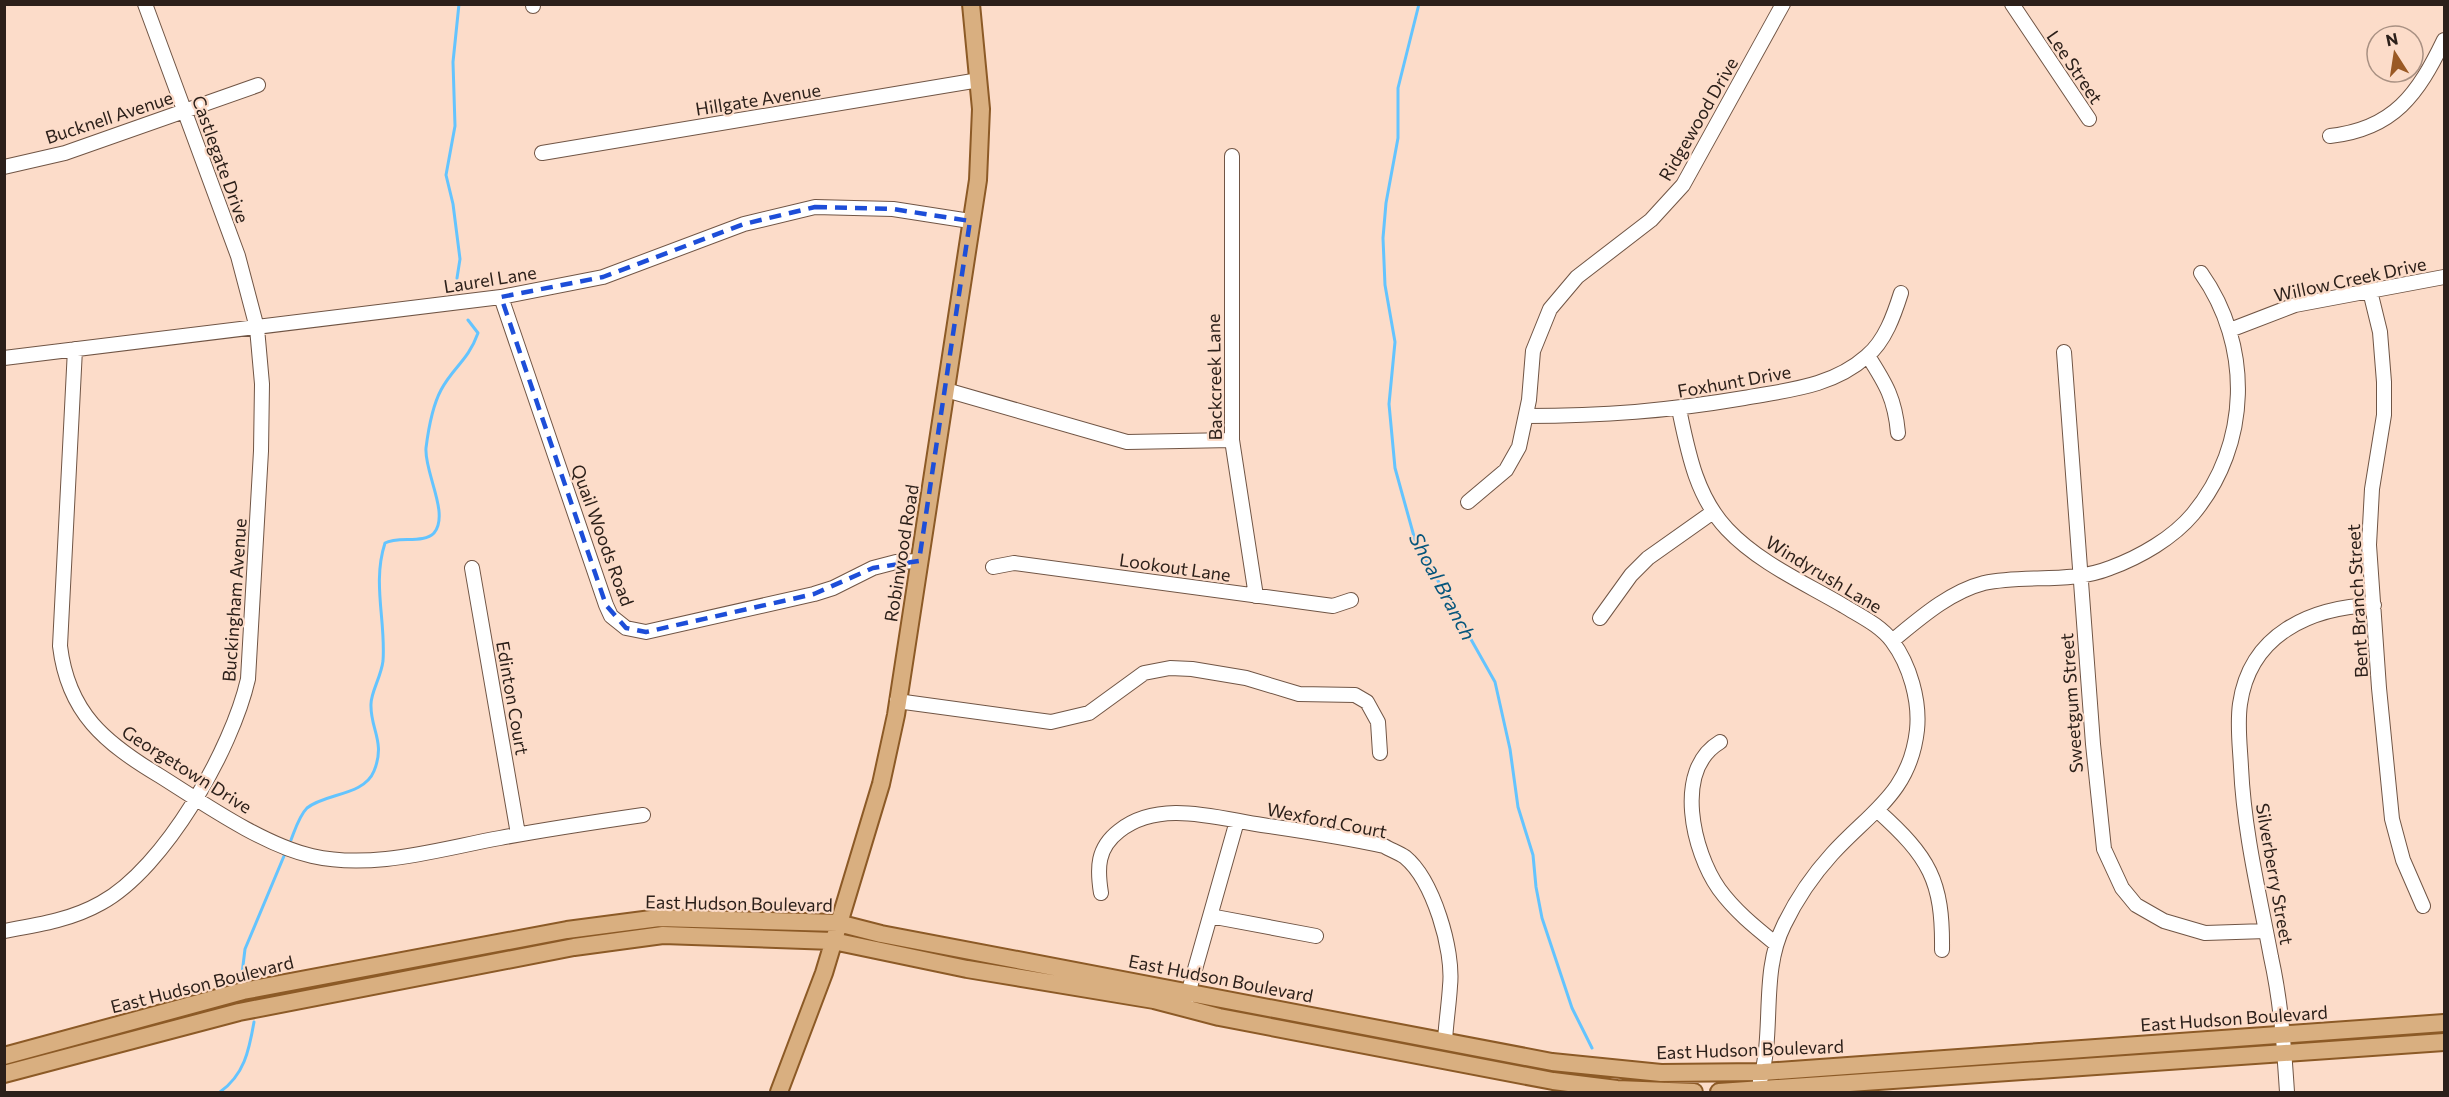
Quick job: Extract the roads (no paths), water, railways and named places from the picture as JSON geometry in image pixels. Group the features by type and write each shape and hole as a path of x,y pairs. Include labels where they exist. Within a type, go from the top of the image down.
{"main road":[{"name":"Robinwood Road","path":"779,1092 808,1020 881,783 897,701 978,180 981,145 980,80 971,4"},
{"name":"East Hudson Boulevard","path":"4,1056 243,991 567,930 659,918 838,923 1186,999 1219,1017 1436,1060 1553,1081 1617,1089 1694,1092"},
{"name":"East Hudson Boulevard","path":"4,1074 239,1012 574,947 663,935 833,941 885,953 1186,999 1585,1066 1682,1074 1763,1072 2445,1023"},
{"path":"1436,1060 1445,1041"},
{"name":"East Hudson Boulevard","path":"1719,1092 1758,1092 2445,1041"}],"street":[{"name":"Castlegate Drive","path":"145,4 238,256 257,328"},
{"name":"Ridgewood Drive","path":"1468,502 1497,480 1513,460 1523,435 1527,416 1533,351 1550,309 1577,277 1651,220 1683,185 1783,4"},
{"name":"Lee Street","path":"2012,4 2089,119"},
{"path":"2330,136 2362,130 2385,120 2402,107 2424,79 2445,40"},
{"name":"Hillgate Avenue","path":"542,153 980,80"},
{"name":"Bucknell Avenue","path":"4,167 66,153 258,85"},
{"name":"Backcreek Lane","path":"1232,156 1232,440 1256,596"},
{"name":"Laurel Lane","path":"4,358 501,297 603,277 744,224 815,207 893,209 970,221"},
{"path":"1892,641 1944,602 1982,584 2080,576 2108,569 2156,545 2193,514 2212,484 2236,423 2239,389 2230,330 2215,294 2201,273"},
{"name":"Willow Creek Drive","path":"2230,330 2295,305 2445,277"},
{"name":"Bent Branch Street","path":"2370,291 2380,332 2384,393 2384,415 2370,516 2374,605 2392,819 2403,860 2423,906"},
{"name":"Foxhunt Drive","path":"1527,416 1606,416 1679,409 1811,386 1833,378 1868,356 1877,346 1892,320 1901,293"},
{"name":"Quail Woods Road","path":"501,297 606,605 611,616 626,628 646,632 735,613 833,588 873,568 896,562 919,561"},
{"name":"Buckingham Avenue","path":"4,931 52,922 81,913 116,894 140,875 163,849 195,798 233,728 244,696 251,660 261,451 262,384 257,328"},
{"name":"Georgetown Drive","path":"75,349 60,646 66,679 79,707 100,734 135,761 276,844 330,859 385,859 518,834 643,815"},
{"name":"Sweetgum Street","path":"2064,352 2098,817 2104,849 2114,876 2136,905 2164,921 2205,933 2266,931"},
{"path":"1868,356 1889,387 1896,408 1898,433"},
{"path":"946,390 1127,442 1232,440"},
{"name":"Windyrush Lane","path":"1679,409 1696,479 1713,512 1753,553 1865,619 1892,641 1913,687 1918,712 1917,732 1904,775 1878,811 1811,877 1776,944 1763,1072 1758,1092"},
{"path":"1600,618 1631,575 1648,558 1713,512"},
{"name":"Lookout Lane","path":"993,567 1014,563 1333,606 1351,600"},
{"name":"Edinton Court","path":"472,568 518,834"},
{"name":"Silverberry Street","path":"2287,1092 2278,990 2244,815 2239,715 2242,692 2248,676 2263,652 2275,638 2297,621 2327,610 2374,605"},
{"path":"897,701 1051,722 1089,713 1144,673 1170,668 1192,669 1246,678 1299,694 1355,695 1367,702 1378,722 1380,753"},
{"path":"1720,742 1701,757 1695,779 1692,804 1698,845 1706,866 1732,905 1776,944"},
{"path":"1878,811 1911,841 1931,874 1939,896 1942,950"},
{"name":"Wexford Court","path":"1101,893 1097,869 1102,852 1112,837 1137,820 1174,813 1237,821 1384,846 1405,858 1420,875 1431,896 1445,939 1451,985 1446,1007 1445,1041"},
{"path":"1186,999 1227,864 1237,821"},
{"path":"1210,916 1316,936"}],"waterway":[{"path":"457,278 460,259 453,204 446,175 455,126 453,62 459,4"},
{"name":"Shoal Branch","path":"1419,4 1398,88 1398,138 1386,203 1383,238 1385,285 1395,342 1389,404 1395,468 1415,540 1495,682 1510,749 1518,807 1533,855 1542,918 1572,1008 1592,1048"},
{"path":"291,840 299,819 307,808 324,799 353,790 369,779 374,771 378,744 371,704 383,661 379,587 381,558 385,543 430,536 438,525 438,504 426,458 426,448 438,396 450,375 470,350 478,333 468,320"},
{"path":"242,974 245,949 284,856"},
{"path":"220,1092 235,1078 244,1062 254,1022"}]}
